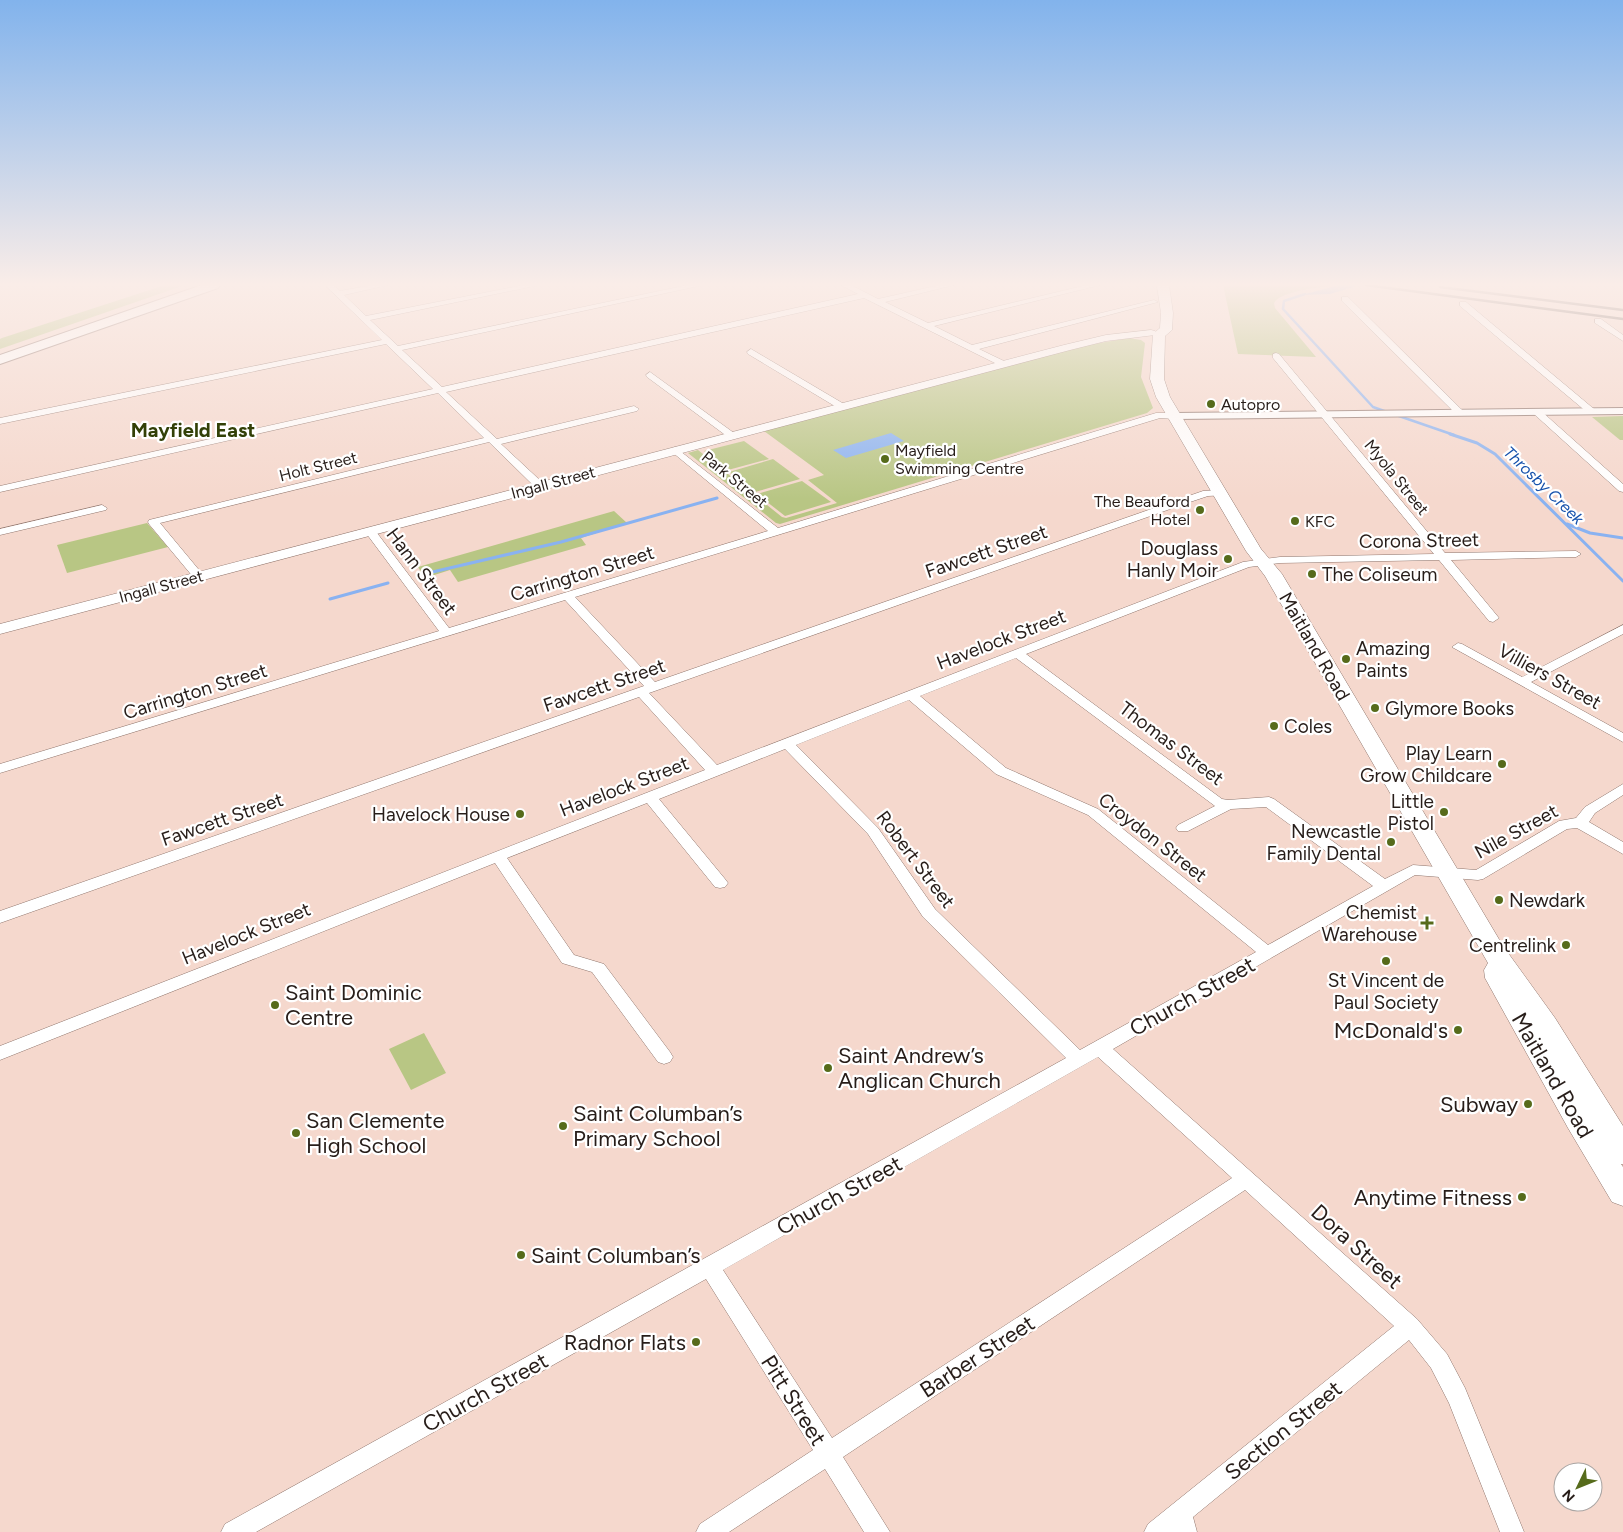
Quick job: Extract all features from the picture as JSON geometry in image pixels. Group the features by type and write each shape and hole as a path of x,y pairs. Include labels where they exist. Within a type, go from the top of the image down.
{"main road":[{"name":"Ingall Street","path":"0,629 1033,356"},
{"name":"Maitland Road","path":"1157,356 1158,386 1222,492 1244,535 1273,574 1494,953 1552,1035 1623,1152"},
{"name":"Maitland Road","path":"1494,953 1498,978 1578,1120 1623,1193"}],"street":[{"path":"0,421 313,356"},
{"path":"403,356 540,486"},
{"path":"0,489 589,356"},
{"path":"758,356 841,406"},
{"path":"988,356 1003,364"},
{"name":"Myola Street","path":"1276,356 1327,415 1493,618"},
{"path":"1403,356 1460,413"},
{"path":"1526,356 1591,411"},
{"path":"650,375 731,435"},
{"name":"Holt Street","path":"198,576 153,522 634,409"},
{"path":"1175,416 1623,411"},
{"path":"1537,412 1623,489"},
{"name":"Carrington Street","path":"0,769 1159,415 1175,416"},
{"name":"Park Street","path":"675,450 776,532"},
{"name":"Fawcett Street","path":"0,917 1186,500 1207,493 1222,492"},
{"path":"0,532 102,508"},
{"name":"Hann Street","path":"370,531 446,633"},
{"name":"Corona Street","path":"1263,562 1280,560 1576,554"},
{"name":"Havelock Street","path":"0,1053 363,908 499,857 1242,566 1263,562"},
{"path":"567,596 716,772"},
{"path":"1522,682 1623,629"},
{"name":"Villiers Street","path":"1458,647 1623,738"},
{"name":"Thomas Street","path":"1018,654 1217,802 1228,805 1270,802 1386,886"},
{"name":"Croydon Street","path":"911,695 1001,772 1093,812 1268,953"},
{"name":"Robert Street","path":"787,744 873,832 929,913 1078,1060"},
{"name":"Nile Street","path":"1447,872 1478,875 1564,824 1580,823 1590,810 1623,789"},
{"path":"650,797 720,882"},
{"path":"1183,828 1228,805"},
{"path":"1580,823 1623,849"},
{"path":"499,857 566,956 572,961 598,968 664,1057"},
{"name":"Church Street","path":"233,1532 710,1267 1414,870 1447,872"},
{"name":"Dora Street","path":"1100,1048 1410,1326 1439,1361 1457,1396 1512,1532"},
{"name":"Barber Street","path":"708,1532 1227,1193 1245,1178"},
{"name":"Pitt Street","path":"710,1267 878,1532"},
{"name":"Section Street","path":"1156,1532 1183,1523 1410,1326"}],"green space":[{"path":"1045,356 1143,356 1141,377 1153,408 1147,413 780,524 776,523 688,453 698,450 782,517 786,518 837,503 808,480 824,475 764,431"},
{"path":"1623,416 1623,440 1620,440 1592,417"},
{"path":"744,441 769,459 728,470 704,451"},
{"path":"773,459 800,479 755,492 729,472"},
{"path":"802,481 831,502 785,516 757,494"},
{"path":"614,511 627,523 581,538 586,545 458,582 450,570 425,578 418,567"},
{"path":"147,523 168,547 67,573 57,545"},
{"path":"424,1033 446,1073 411,1090 389,1049"}],"water":[{"path":"891,433 904,441 846,458 833,450"}],"waterway":[{"name":"Throsby Creek","path":"1327,356 1373,407 1387,412"},
{"name":"Throsby Creek","path":"1396,415 1454,435"},
{"name":"Throsby Creek","path":"1450,434 1477,443 1495,454 1623,581"},
{"path":"424,574 561,542 717,498"},
{"path":"1567,524 1590,533 1623,538"},
{"path":"330,599 388,583"}],"place":[{"name":"Autopro","path":"1211,404"},
{"name":"Mayfield Swimming Centre","path":"885,459"},
{"name":"The Beauford Hotel","path":"1200,510"},
{"name":"KFC","path":"1295,521"},
{"name":"Douglass Hanly Moir","path":"1228,559"},
{"name":"The Coliseum","path":"1312,574"},
{"name":"Amazing Paints","path":"1346,659"},
{"name":"Glymore Books","path":"1375,708"},
{"name":"Coles","path":"1274,726"},
{"name":"Play Learn Grow Childcare","path":"1502,764"},
{"name":"Little Pistol","path":"1444,812"},
{"name":"Havelock House","path":"520,814"},
{"name":"Newcastle Family Dental","path":"1391,842"},
{"name":"Newdark","path":"1499,900"},
{"name":"Chemist Warehouse","path":"1427,923"},
{"name":"Centrelink","path":"1566,945"},
{"name":"St Vincent de Paul Society","path":"1386,961"},
{"name":"Saint Dominic Centre","path":"275,1005"},
{"name":"McDonald's","path":"1458,1030"},
{"name":"Saint Andrew’s Anglican Church","path":"828,1068"},
{"name":"Subway","path":"1528,1104"},
{"name":"Saint Columban’s Primary School","path":"563,1126"},
{"name":"San Clemente High School","path":"296,1133"},
{"name":"Anytime Fitness","path":"1522,1197"},
{"name":"Saint Columban’s","path":"521,1255"},
{"name":"Radnor Flats","path":"696,1342"}],"district":[{"name":"Mayfield East","path":"193,430"}]}
